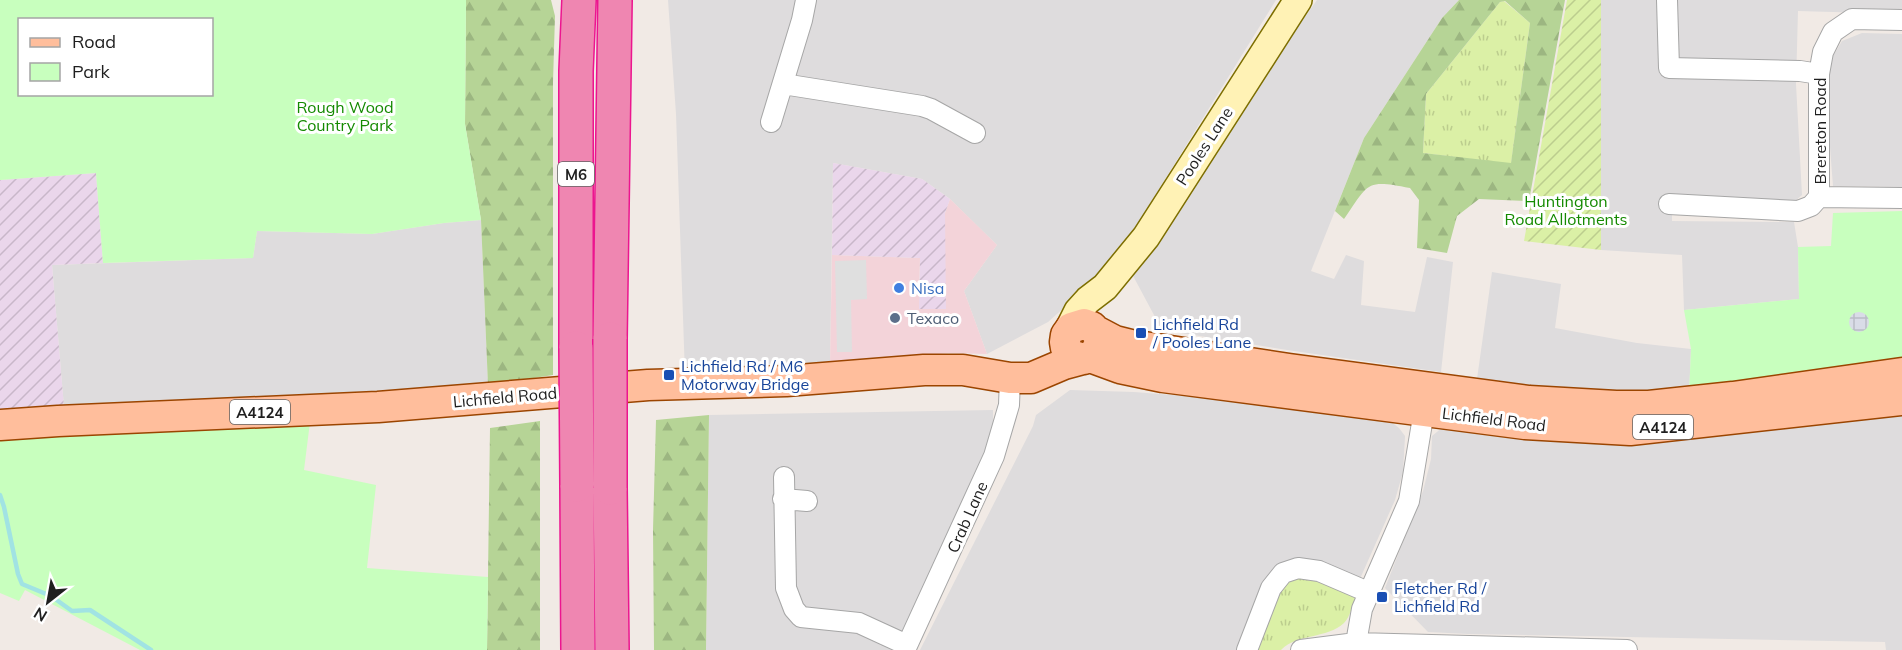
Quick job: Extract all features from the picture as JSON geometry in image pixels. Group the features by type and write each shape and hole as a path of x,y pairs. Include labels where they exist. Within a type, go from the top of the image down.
{"highway":[{"name":"M6","path":"578,650 576,71 579,0"},
{"name":"M6","path":"612,650 610,339 615,0"}],"main road":[{"name":"Lichfield Road","path":"0,425 378,407 648,385 786,381 924,370 963,370 1010,378 1031,378 1064,364 1083,340 1120,368 1163,377 1426,399 1649,406 1733,397 1902,373"},
{"name":"Lichfield Road","path":"1426,399 1525,424 1630,430 1902,400"}],"street":[{"path":"771,122 806,0"},
{"name":"Pooles Lane","path":"1083,340 1105,287 1146,237 1298,0"},
{"path":"1667,0 1669,68 1800,71 1819,74"},
{"name":"Brereton Road","path":"1820,197 1819,74 1823,52 1833,32 1852,19 1902,20"},
{"path":"783,84 922,106 975,133"},
{"path":"1669,204 1798,211 1811,206 1820,197 1902,198"},
{"name":"Crab Lane","path":"906,648 994,456 1009,405 1010,378"},
{"path":"1356,643 1362,609 1368,592 1409,501 1426,399"},
{"path":"784,477 786,588 794,609 801,616 859,623 906,648"},
{"path":"783,500 807,501"},
{"path":"1247,650 1271,588 1283,573 1298,568 1319,571 1368,592"},
{"path":"1300,650 1356,643 1466,648 1627,650"}],"shaded area":[{"path":"668,0 1276,0 1112,265 1048,322 987,354 964,291 997,245 950,199 922,179 833,163 830,366 685,375 676,114"},
{"path":"1317,0 1459,0 1442,18 1364,138 1311,271 1334,279 1346,255 1364,261 1361,305 1415,312 1427,257 1453,262 1441,372 1162,330 1131,272 1211,149"},
{"path":"1601,0 1902,0 1902,14 1798,11 1796,84 1802,195 1794,202 1672,196 1672,221 1794,222 1798,247 1799,299 1684,310 1682,255 1601,250"},
{"path":"1862,33 1902,34 1902,187 1833,186 1825,83 1833,56 1842,41"},
{"path":"833,163 922,179 950,199 945,213 946,309 919,309 920,258 832,255"},
{"path":"96,173 103,263 52,265 64,407 0,409 0,180"},
{"path":"950,199 997,245 964,291 987,354 948,353 830,366 832,255 920,258 919,296 945,309 945,213"},
{"path":"481,220 488,385 64,407 52,265 253,258 257,231 372,234"},
{"path":"866,260 867,299 851,300 852,352 837,352 835,261"},
{"path":"1492,272 1561,284 1555,328 1637,343 1691,349 1689,394 1598,393 1477,379"},
{"path":"1859,312 1866,315 1869,322 1866,329 1859,332 1852,329 1849,322 1852,315"},
{"path":"1070,390 1211,398 1390,421 1405,436 1403,472 1395,500 1359,581 1291,564 1241,650 920,650 1033,426 1036,415"},
{"path":"993,410 993,450 900,650 706,650 709,415"},
{"path":"1902,416 1902,650 1886,650 1885,642 1428,632 1385,588 1423,491 1431,459 1432,436 1443,427 1672,437"}],"green space":[{"name":"Rough Wood Country Park","path":"0,0 466,0 465,124 481,220 372,234 257,231 253,258 103,263 96,173 0,180"},
{"path":"466,0 551,0 555,16 553,375 488,385 481,220 465,124"},
{"path":"1459,0 1565,0 1529,201 1479,199 1457,216 1447,253 1417,248 1419,200 1410,188 1376,184 1364,191 1344,219 1335,211 1364,138 1442,18","holes":["1505,1 1530,23 1511,163 1423,153 1426,94 1500,2"]},
{"name":"Huntington Road Allotments","path":"1567,0 1601,0 1601,250 1524,241"},
{"path":"1504,1 1530,23 1511,164 1423,153 1426,94 1500,2"},
{"path":"1902,211 1902,365 1689,394 1691,349 1684,310 1799,299 1798,247 1831,246 1833,213"},
{"path":"709,415 706,650 654,650 653,530 656,420"},
{"path":"540,421 540,650 487,650 490,428"},
{"path":"310,422 304,470 376,485 367,568 488,577 487,650 140,650 25,590 19,601 0,593 0,441 95,429"},
{"path":"1292,577 1315,581 1357,596 1350,614 1344,623 1329,632 1296,641 1281,650 1257,650 1283,585"}],"waterway":[{"path":"0,495 22,584 51,596 72,611 90,610 151,650"}],"place":[{"name":"Nisa","path":"899,288"},
{"name":"Texaco","path":"895,318"},
{"name":"Lichfield Rd / Pooles Lane","path":"1141,333"},
{"name":"Lichfield Rd / M6 Motorway Bridge","path":"669,375"},
{"name":"Fletcher Rd / Lichfield Rd","path":"1382,597"}]}
